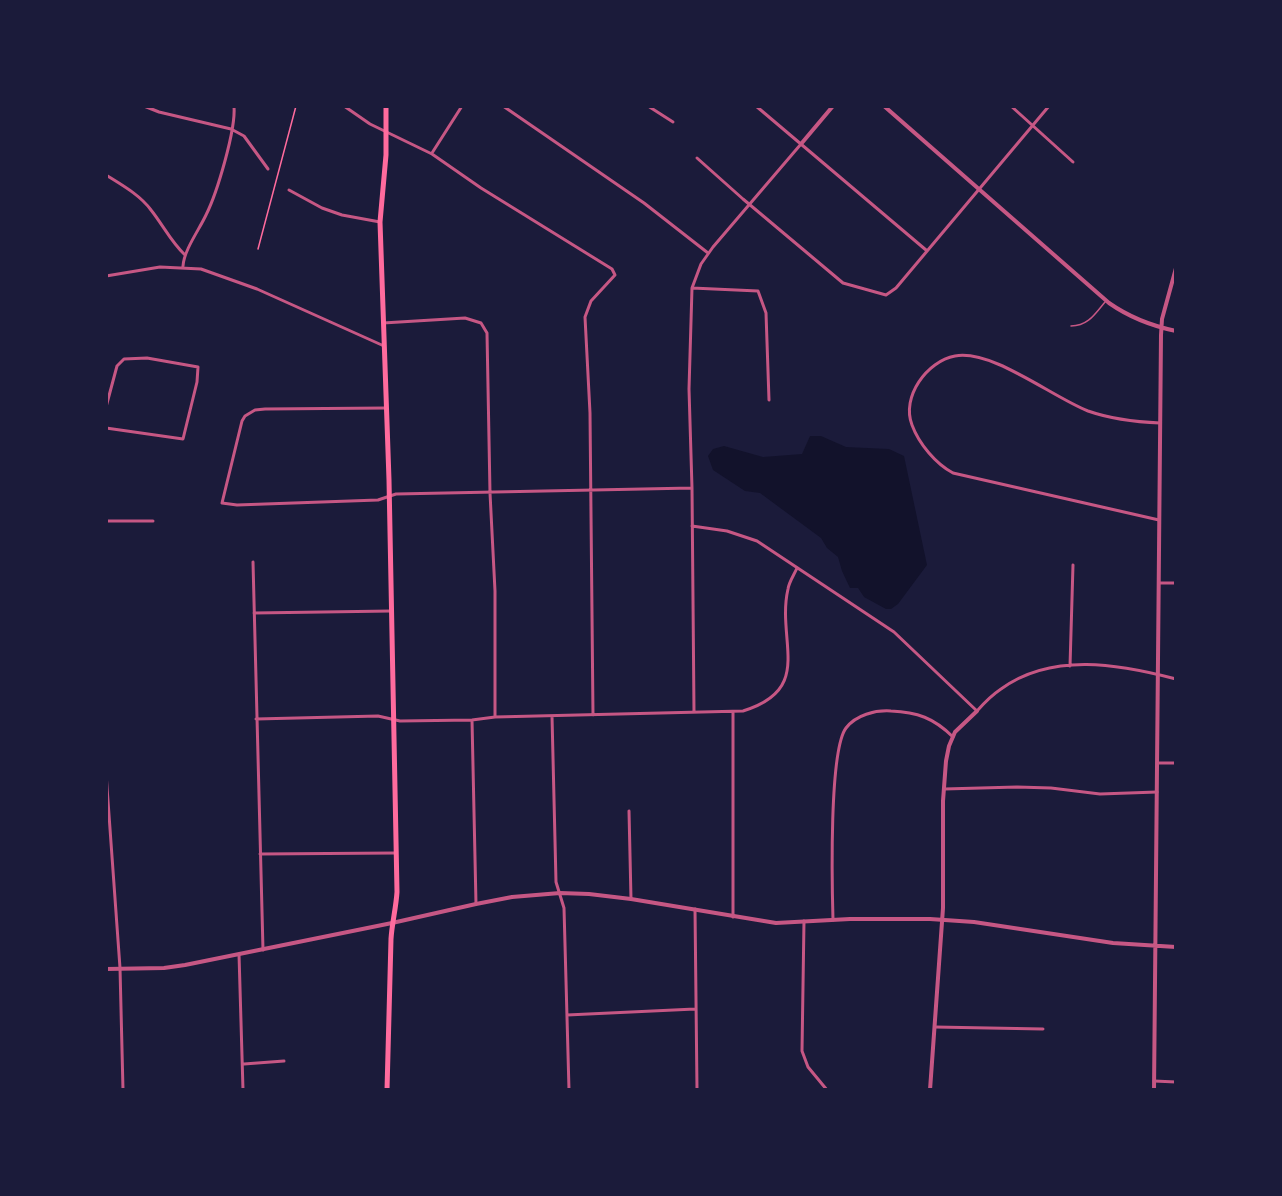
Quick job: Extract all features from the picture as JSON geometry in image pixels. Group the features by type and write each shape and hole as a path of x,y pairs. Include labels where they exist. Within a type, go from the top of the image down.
{"main road":[{"path":"386,106 385,177 380,222 394,720 396,910 392,923 387,1089"}],"street":[{"path":"144,106 168,115 231,129 244,136 267,169"},
{"path":"183,267 185,255 208,212 217,188 234,106"},
{"path":"344,106 370,124 432,154 612,269 615,275 591,301 585,317 590,413 593,715"},
{"path":"432,154 462,106"},
{"path":"502,106 644,203 708,253"},
{"path":"648,106 673,122"},
{"path":"756,106 926,250"},
{"path":"694,712 693,526 689,389 692,288 700,264 708,253 833,106"},
{"path":"884,106 1106,301 1128,315 1161,328 1176,331"},
{"path":"1011,106 1073,162"},
{"path":"697,158 749,205 843,283 886,295 892,292 1049,106"},
{"path":"106,176 129,189 151,209 174,245 185,255"},
{"path":"289,190 322,208 380,222"},
{"path":"108,278 160,267 201,269 240,282 384,346"},
{"path":"1154,1089 1161,328 1176,268"},
{"path":"692,288 758,291 766,313 769,400"},
{"path":"383,323 465,318 475,320 484,327 488,351 490,493 495,591 493,706 495,717"},
{"path":"1159,520 953,473 927,450 912,425 910,412 914,393 925,373 944,359 966,355 983,358 1062,399 1104,416 1160,423"},
{"path":"106,407 117,366 124,359 147,358 198,367 197,382 183,439 106,428"},
{"path":"386,408 255,410 242,420 222,503 378,500 396,494 692,488"},
{"path":"106,520 153,521"},
{"path":"693,526 746,536 797,568 894,632 977,711"},
{"path":"254,562 263,950"},
{"path":"1070,666 1073,566"},
{"path":"256,719 378,716 394,720 472,720 495,717 733,712 762,705 781,687 787,673 787,590 797,568"},
{"path":"1159,583 1176,583"},
{"path":"254,612 391,611"},
{"path":"930,1089 943,920 944,789 946,761 953,737 963,723 1000,689 1037,671 1099,664 1176,679"},
{"path":"833,920 835,775 839,742 845,730 851,723 870,713 884,710 927,717 941,725 953,737"},
{"path":"733,712 733,917"},
{"path":"552,716 556,882 564,908 569,1089"},
{"path":"472,720 476,904"},
{"path":"1157,763 1176,764"},
{"path":"106,773 120,969 123,1089"},
{"path":"944,789 1051,788 1100,794 1157,792"},
{"path":"629,811 631,899"},
{"path":"260,854 395,853"},
{"path":"106,969 164,968 263,950 512,897 561,893 631,899 776,923 833,920 943,920 974,922 1113,943 1176,947"},
{"path":"695,909 697,1089"},
{"path":"804,921 802,1051 808,1067 827,1089"},
{"path":"239,954 243,1089"},
{"path":"567,1015 695,1009"},
{"path":"935,1027 1043,1029"},
{"path":"244,1064 284,1061"},
{"path":"1154,1081 1176,1082"}],"lane":[{"path":"1071,326 1089,321 1106,301"}],"path":[{"path":"258,249 297,106"}],"shaded area":[{"path":"810,436 821,436 846,447 889,449 904,456 927,565 898,604 891,609 886,609 864,597 858,588 850,588 838,557 827,548 821,538 760,493 745,491 713,470 708,456 713,449 724,446 763,457 802,454"}]}
